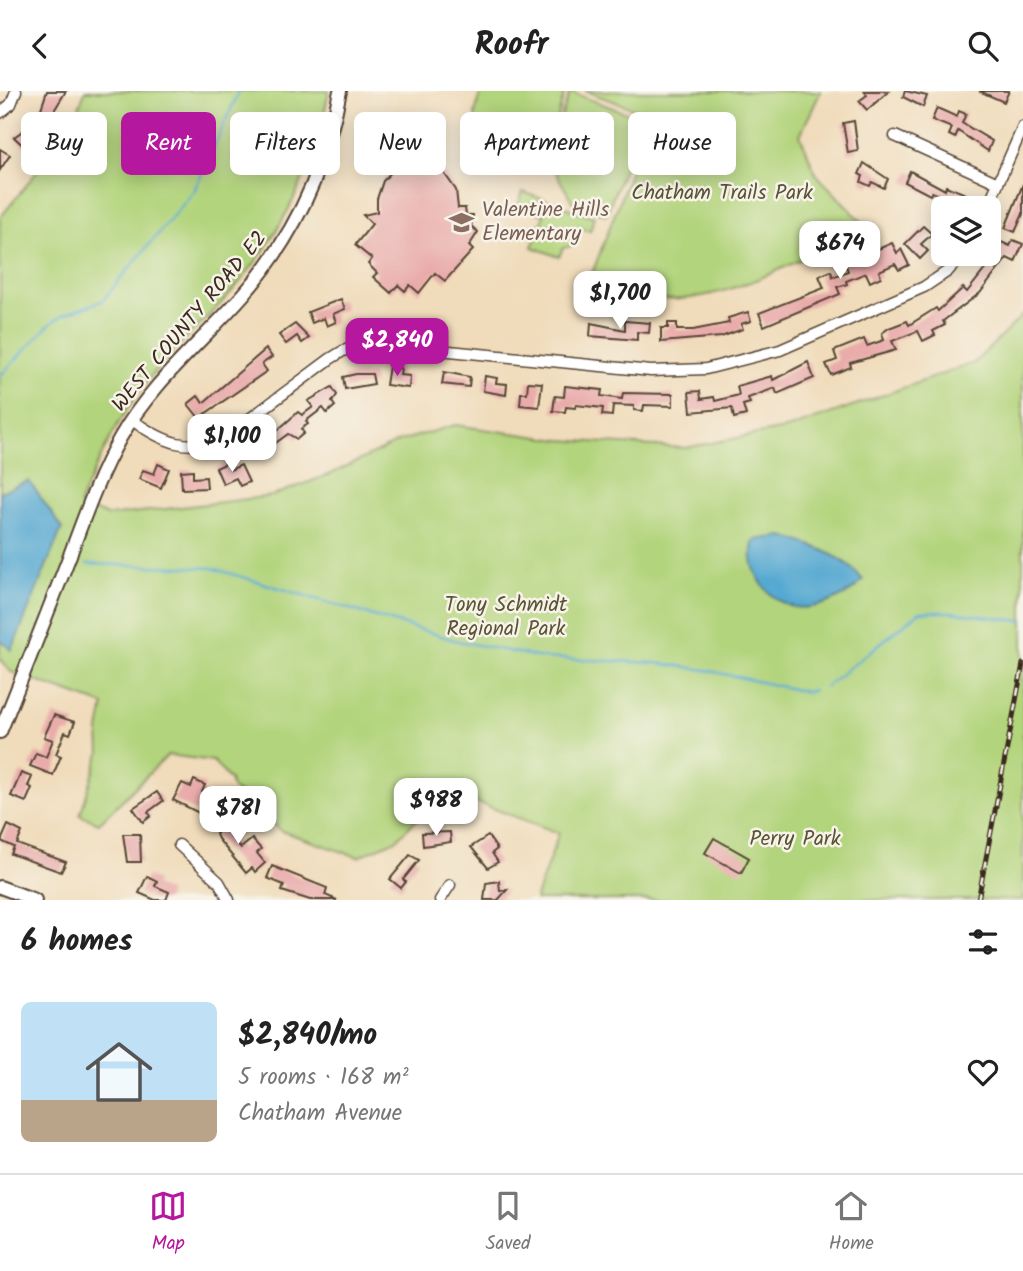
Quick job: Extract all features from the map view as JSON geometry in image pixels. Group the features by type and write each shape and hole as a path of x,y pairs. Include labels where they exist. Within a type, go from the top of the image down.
{"street":[{"path":"0,113 11,104 16,91"},
{"name":"WEST COUNTY ROAD E2","path":"0,732 96,488 132,420 163,378 244,294 299,216 331,135 340,91"},
{"path":"992,196 1023,127"},
{"path":"895,136 998,183"},
{"path":"132,420 168,442 181,446 206,444 228,435 343,351 368,343 650,371 706,369 780,350 924,287 952,266"},
{"path":"179,845 219,883 229,900"},
{"path":"440,900 450,885"},
{"path":"0,887 35,900"}],"green space":[{"name":"Tony Schmidt Regional Park","path":"85,91 329,91 324,112 230,112 230,175 305,175 268,245 233,290 148,380 109,440 79,505 108,516 272,496 333,473 400,441 455,425 560,440 685,448 790,428 974,363 1023,315 1023,900 535,900 559,833 446,791 396,840 358,857 281,831 232,788 230,780 213,761 168,755 99,823 80,815 100,753 99,730 104,705 11,672 0,659 0,218 34,175 107,175 107,112 77,112"},
{"path":"481,91 565,91 559,112 476,112"},
{"name":"Chatham Trails Park","path":"585,91 821,91 800,135 816,174 865,225 754,281 706,295 659,299 586,290 629,175 736,175 736,112 644,112"},
{"path":"570,92 628,113 628,158 606,215 573,203 557,175 614,175 614,112 563,112"},
{"path":"523,192 594,217 590,231 578,227 571,246 563,248 559,257 532,247 544,215 518,205"}],"water":[{"path":"29,481 62,528 12,650 0,640 0,492"},
{"path":"783,536 837,557 863,580 850,592 812,607 794,607 784,603 775,598 760,581 752,561 754,540"}],"building":[{"path":"47,91 66,91 53,112 41,109"},
{"path":"864,91 889,91 867,110 859,101 867,95"},
{"path":"905,91 927,96 923,107 903,97"},
{"path":"979,91 1009,91 1004,102"},
{"path":"937,108 957,117 959,111 966,114 962,123 992,141 988,151 958,131 955,138 949,135 952,128 932,120"},
{"path":"854,121 858,151 848,153 843,123"},
{"path":"21,132 21,144 14,137"},
{"path":"0,149 10,155 0,170"},
{"path":"864,163 888,179 884,188 872,182 870,186 861,182 863,176 859,174"},
{"path":"910,171 945,190 946,186 966,194 942,196 932,192 930,195 905,182"},
{"path":"388,175 445,175 456,190 458,208 465,208 466,215 473,215 471,226 478,232 469,246 473,250 445,281 435,273 419,293 410,285 405,291 398,285 391,293 373,277 377,273 368,264 372,259 355,245 372,224 363,215 377,212 377,199 383,181"},
{"path":"1023,184 1023,214 1015,232 1005,228"},
{"path":"923,226 931,233 921,244 928,251 920,259 905,244"},
{"path":"1013,240 1023,244 1015,262 1007,258 1001,266 1001,242 1010,246"},
{"path":"892,243 897,253 901,249 909,265 899,270 895,264 879,271 881,277 870,282 866,273 846,281 847,284 837,287 840,294 764,326 759,313 824,288 819,276 831,271 833,277 848,271 845,263"},
{"path":"988,266 1001,266 980,293 943,321 945,325 933,331 935,335 923,341 918,331 892,341 896,350 850,363 851,367 831,375 826,364 837,360 834,351 864,339 867,346 884,340 882,333 889,328 907,321 909,325 936,308 938,311 963,288 967,292"},
{"path":"341,299 345,309 333,314 336,322 327,326 324,318 312,323 308,312"},
{"path":"748,312 751,321 741,324 743,329 721,337 661,342 661,328 668,328 668,323 677,323 677,330 693,330 729,323 728,318"},
{"path":"625,321 650,323 649,333 637,332 637,340 590,336 591,323 625,330"},
{"path":"295,324 309,338 302,343 297,336 286,344 279,335"},
{"path":"266,349 272,357 262,364 267,371 199,418 188,404 198,396 203,403"},
{"path":"808,362 814,378 777,394 775,388 748,398 750,403 743,405 746,415 734,418 732,408 691,412 689,392 700,391 701,399 714,397 715,401 739,395 737,386 772,376 773,380"},
{"path":"389,366 401,368 400,375 410,376 409,388 386,385"},
{"path":"444,372 470,377 469,387 442,384"},
{"path":"372,374 374,384 345,389 343,377"},
{"path":"485,376 497,378 496,383 507,384 506,395 483,391"},
{"path":"528,382 542,383 539,407 520,405 521,393 527,393"},
{"path":"565,386 602,390 601,396 622,399 623,393 673,394 673,406 644,405 643,411 634,410 634,406 613,405 612,416 602,415 603,408 576,405 575,408 566,407 565,412 553,411 555,396 564,397"},
{"path":"332,387 337,395 332,402 335,406 327,413 323,408 306,421 308,424 301,429 304,433 297,439 288,434 255,458 248,448 262,437 272,435 298,412 302,415 313,407 308,401"},
{"path":"227,463 230,470 241,465 249,482 240,486 236,478 223,484 216,468"},
{"path":"158,464 169,469 161,488 139,479 143,470 154,474"},
{"path":"193,470 193,478 206,477 207,488 182,489 181,471"},
{"path":"54,715 75,722 70,734 65,732 56,754 61,756 53,775 30,766 36,753 46,757 53,740 44,737"},
{"path":"21,773 32,777 28,786 32,788 26,802 11,796"},
{"path":"194,780 205,785 202,792 210,797 201,814 173,800 182,783 191,787"},
{"path":"157,792 163,801 148,812 151,816 143,822 133,808"},
{"path":"216,813 236,831 230,836 241,848 252,839 261,849 257,853 265,863 255,872 252,868 246,873 218,839 216,834 219,831 209,822"},
{"path":"8,825 22,832 17,844 66,862 61,872 11,854 14,847 1,841"},
{"path":"450,832 451,842 423,846 422,833"},
{"path":"123,834 140,834 141,862 127,862"},
{"path":"488,836 497,849 492,853 498,862 488,868 471,847"},
{"path":"714,838 749,858 741,873 705,853"},
{"path":"410,855 419,860 403,880 406,882 401,888 390,879"},
{"path":"272,866 327,888 325,895 337,900 310,900 282,891 284,885 267,878"},
{"path":"147,876 157,881 155,886 169,892 166,900 155,900 139,893"},
{"path":"499,881 500,891 507,890 498,900 484,900 486,883"}],"waterway":[{"path":"0,376 50,324 63,315 102,301 194,191 239,91"},
{"path":"87,564 212,568 458,641 543,658 656,663 706,670 806,692 813,690"},
{"path":"825,687 920,612 951,612 1022,621"}],"railway":[{"path":"978,900 1023,664"}],"place":[{"name":"Valentine Hills Elementary","path":"462,222"}],"park label":[{"name":"Perry Park","path":"795,839"}]}
